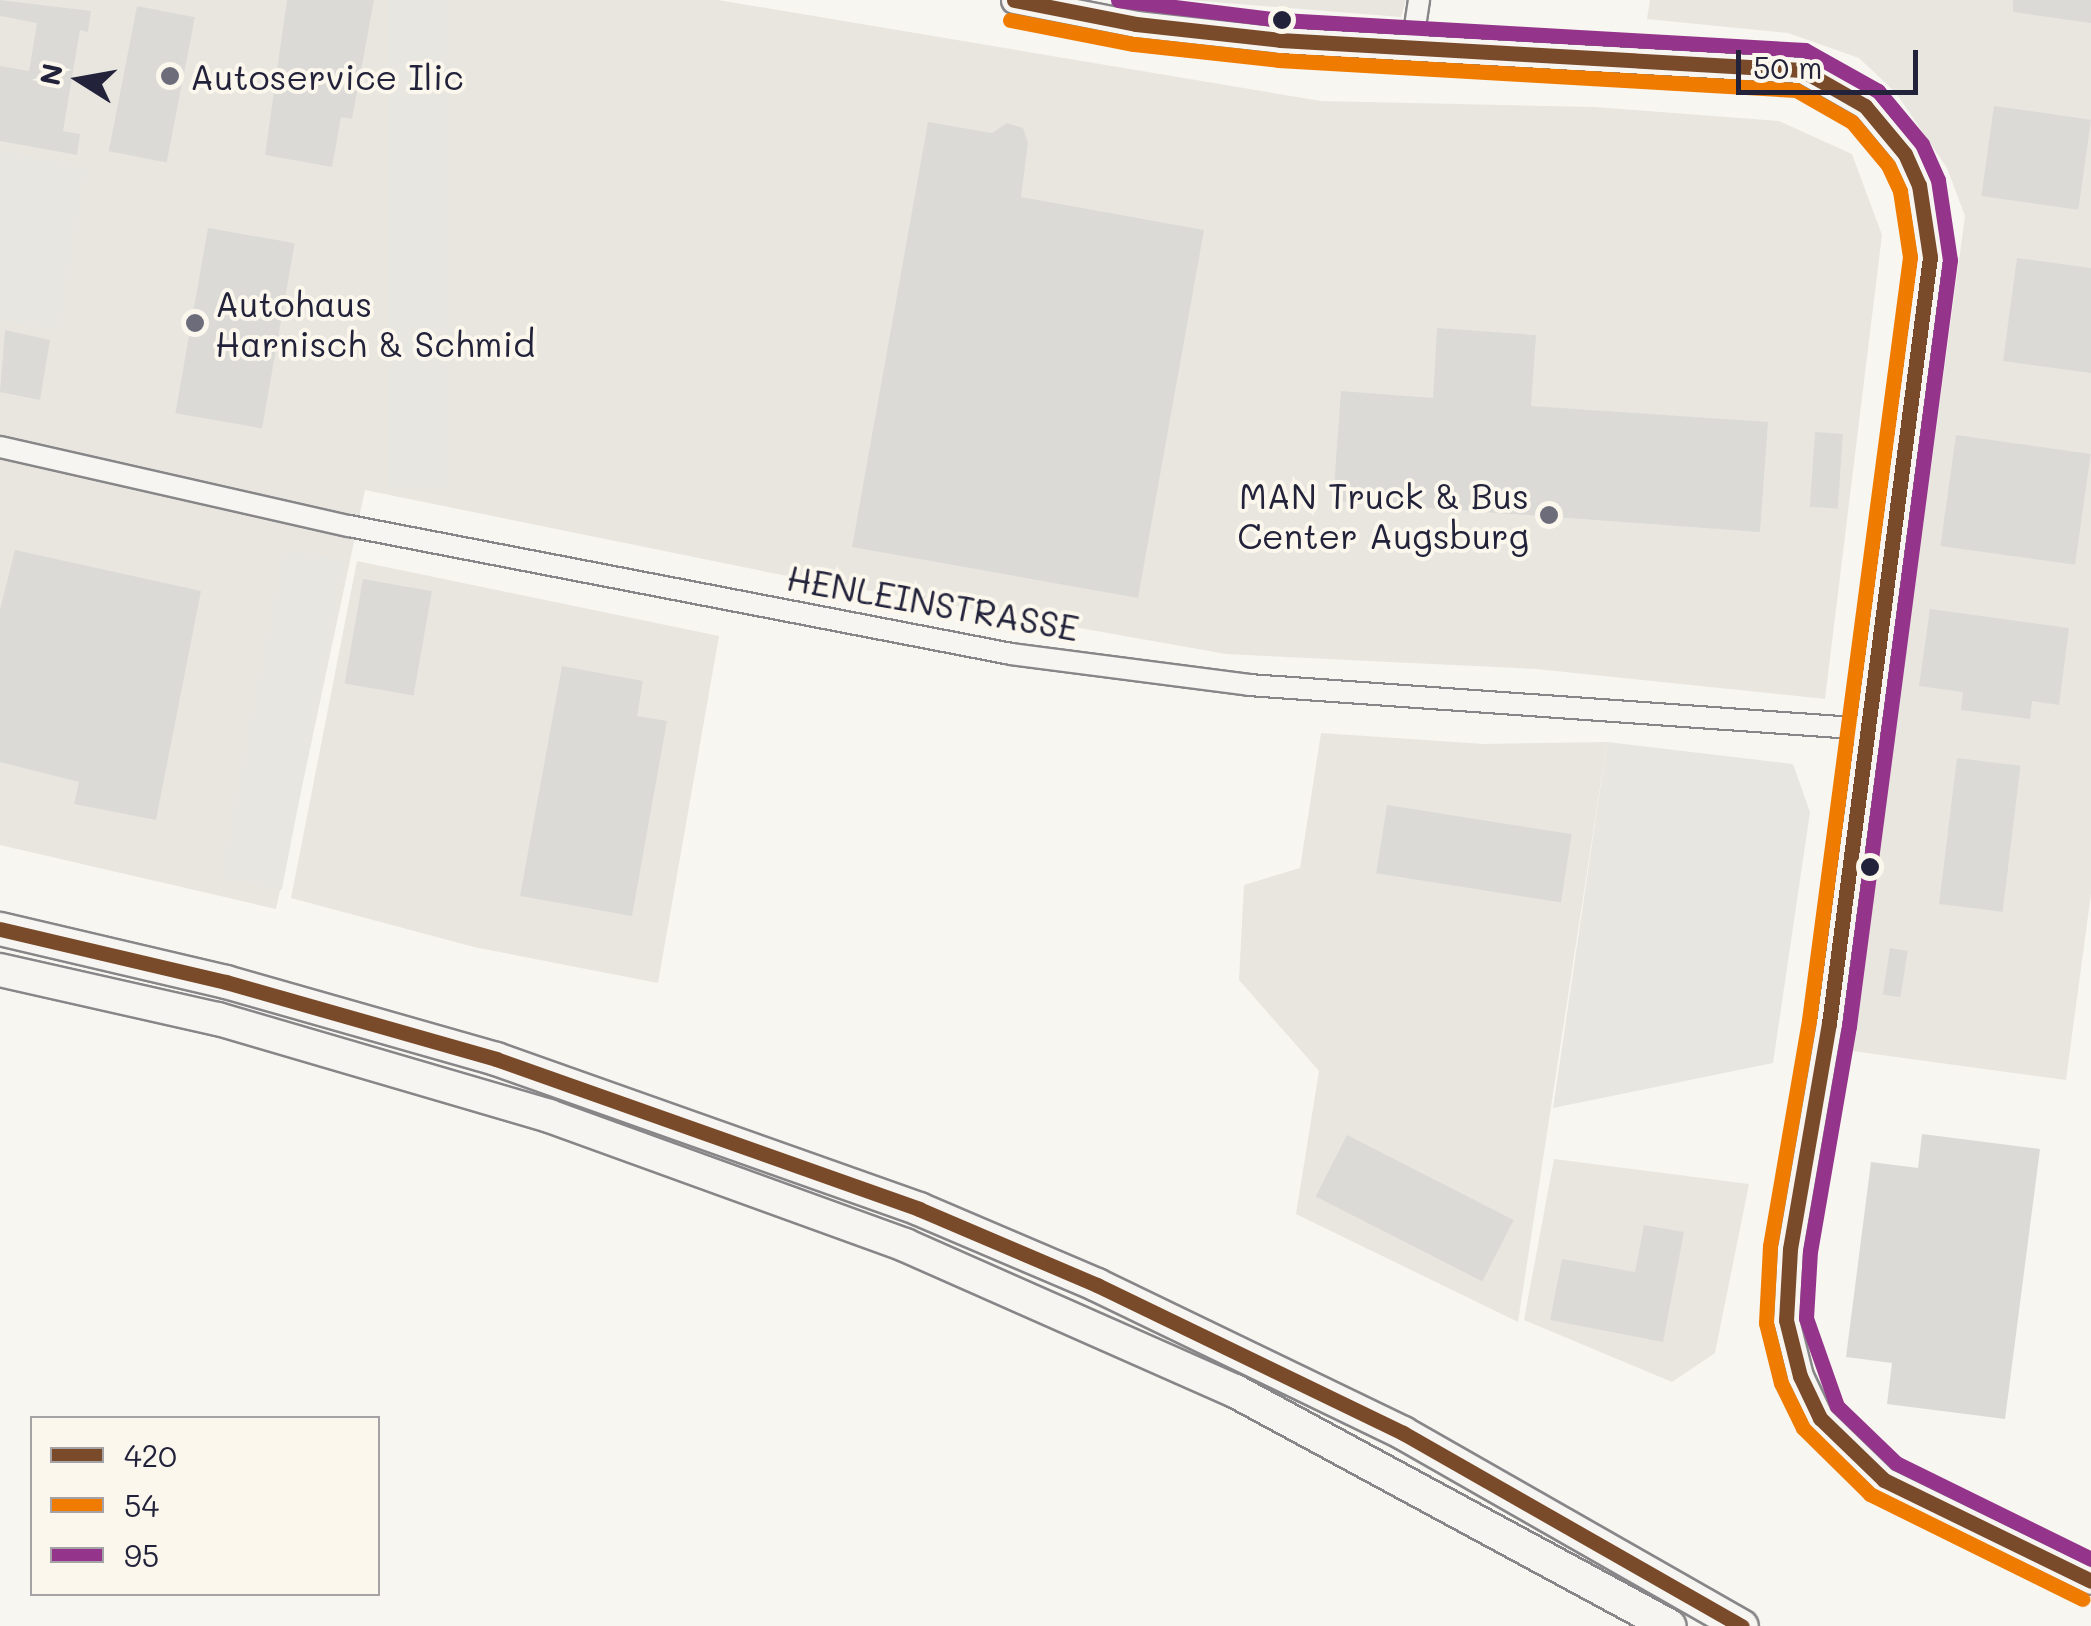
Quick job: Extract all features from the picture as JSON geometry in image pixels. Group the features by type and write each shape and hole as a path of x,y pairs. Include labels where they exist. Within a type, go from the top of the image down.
{"highway":[{"path":"0,929 226,982 496,1059 919,1209 1097,1285 1403,1433 1742,1626"},
{"path":"0,970 218,1020 512,1105 905,1245 1235,1391 1669,1626"}],"street":[{"path":"1014,0 1136,24 1802,70 1865,106 1905,154 1919,185 1930,257 1829,1022 1790,1249 1786,1320 1800,1376 1820,1418 1884,1480 2091,1581"},
{"path":"1412,46 1419,0"},
{"name":"HENLEINSTRASSE","path":"0,448 298,516 1011,654 1268,686 1867,728"}],"shaded area":[{"path":"0,0 718,0 1321,101 1595,107 1779,121 1852,154 1882,235 1825,699 1536,669 1226,654 792,577 365,490 276,909 0,845"},
{"path":"388,0 453,0 453,491 388,491"},
{"path":"1189,0 1406,0 1401,17"},
{"path":"1650,0 2091,0 2091,894 2066,1080 1852,1051 1965,216 1947,168 1896,93 1859,58 1788,33 1647,19"},
{"path":"0,150 88,167 60,331 0,320"},
{"path":"283,548 346,560 282,890 219,878"},
{"path":"357,561 719,636 658,983 474,947 291,898"},
{"path":"1321,733 1485,744 1607,742 1518,1322 1296,1214 1319,1071 1239,980 1244,885 1300,868"},
{"path":"1607,742 1793,764 1810,812 1773,1063 1553,1108"},
{"path":"1554,1159 1749,1184 1715,1353 1672,1382 1524,1320"}],"building":[{"path":"0,0 91,11 88,32 80,30 63,131 80,134 77,155 0,141 0,66 29,71 37,23 0,16"},
{"path":"287,0 374,0 352,119 341,117 332,167 265,155"},
{"path":"2013,0 2091,0 2091,23 2013,12"},
{"path":"137,6 195,17 167,163 109,151"},
{"path":"1994,106 2091,120 2078,210 1981,196"},
{"path":"928,122 992,133 1007,123 1023,128 1028,143 1021,197 1204,230 1138,598 852,547"},
{"path":"208,228 295,243 262,428 175,413"},
{"path":"2017,258 2091,268 2091,373 2003,361"},
{"path":"1437,328 1536,335 1531,406 1768,422 1760,532 1333,501 1341,391 1433,398"},
{"path":"5,330 50,340 40,400 0,392"},
{"path":"1815,432 1843,434 1838,509 1810,507"},
{"path":"1956,435 2091,454 2075,565 1940,546"},
{"path":"15,550 201,591 156,820 74,804 79,782 0,762 0,610"},
{"path":"363,579 432,591 414,696 345,683"},
{"path":"1930,609 2069,628 2059,705 2032,701 2030,719 1961,710 1963,692 1919,686"},
{"path":"562,666 643,681 637,716 667,721 632,916 520,896"},
{"path":"1957,758 2021,766 2003,912 1939,904"},
{"path":"1387,805 1572,834 1561,902 1376,873"},
{"path":"1890,948 1908,951 1900,997 1883,994"},
{"path":"1922,1134 2040,1149 2005,1419 1887,1404 1892,1363 1846,1357 1871,1162 1918,1168"},
{"path":"1347,1135 1514,1220 1482,1281 1316,1196"},
{"path":"1644,1225 1684,1232 1663,1342 1550,1320 1562,1259 1635,1272"}],"transit line":[{"name":"420","path":"1014,0 1136,24 1280,40 1802,70 1865,106 1905,154 1919,185 1930,257 1829,1023 1790,1249 1786,1320 1800,1376 1820,1418 1884,1480 2091,1581"},
{"name":"95","path":"1118,0 1282,20 1805,50 1878,91 1922,144 1938,180 1950,260 1849,1026 1810,1251 1806,1318 1837,1406 1896,1463 2091,1559"},
{"name":"54","path":"1010,20 1134,44 1278,60 1796,90 1852,122 1888,165 1900,191 1910,257 1809,1020 1770,1246 1766,1323 1781,1383 1803,1428 1870,1494 2082,1599"},
{"name":"420","path":"0,929 226,982 496,1059 919,1209 1097,1285 1403,1433 1742,1626"}],"place":[{"name":"Autoservice Ilic","path":"170,76"},
{"name":"Autohaus Harnisch & Schmid","path":"195,323"},
{"name":"MAN Truck & Bus Center Augsburg","path":"1549,515"}]}
